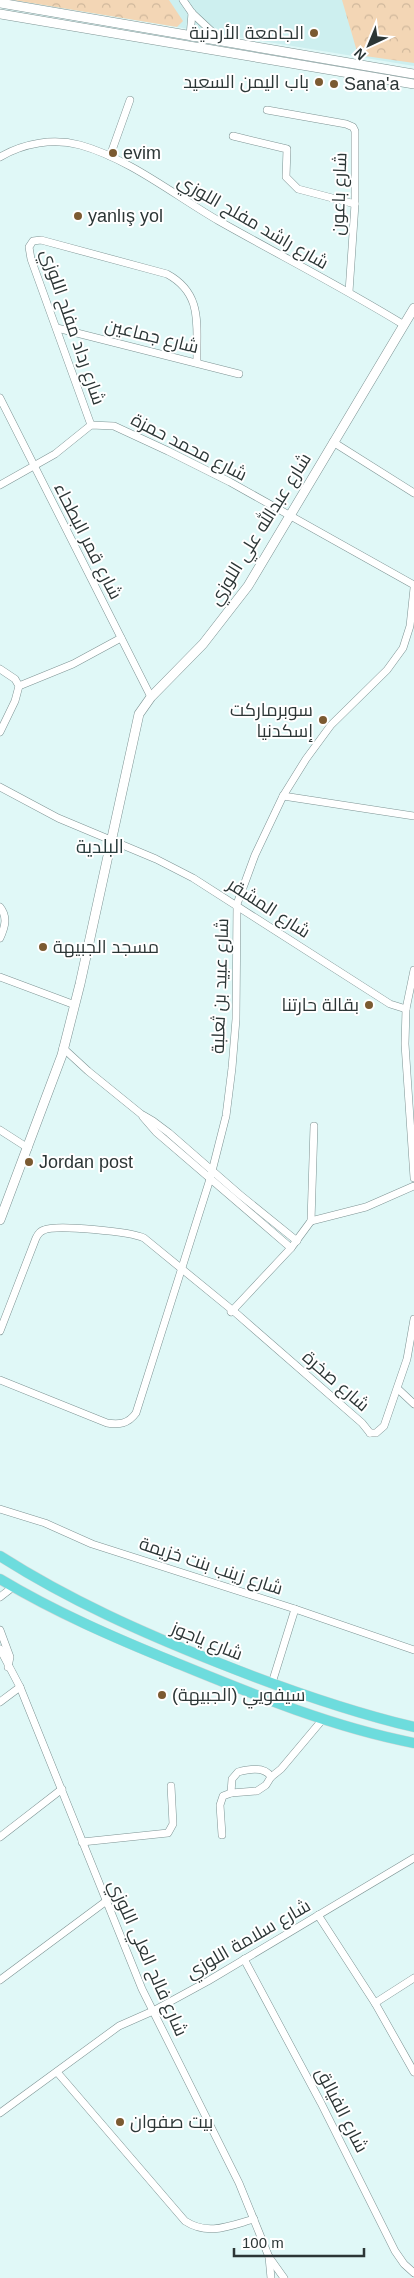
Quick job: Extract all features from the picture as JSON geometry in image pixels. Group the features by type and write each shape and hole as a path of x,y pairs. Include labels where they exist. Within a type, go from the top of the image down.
{"main road":[{"name":"شارع ياجوز","path":"0,1556 59,1591 149,1635 272,1683 354,1711 414,1727"},
{"name":"شارع ياجوز","path":"0,1579 153,1654 231,1687 323,1719 387,1738 414,1743"}],"street":[{"path":"183,0 192,13 222,41"},
{"path":"0,3 414,74"},
{"path":"190,36 192,13"},
{"path":"0,14 414,84"},
{"path":"110,156 130,100"},
{"name":"شارع باعون","path":"267,110 346,124 353,127 356,142 356,204 349,292"},
{"path":"233,136 285,148 288,153 286,177 295,187 356,204"},
{"name":"شارع راشد مفلح اللوزي","path":"0,157 14,149 48,142 79,145 110,156 243,235 349,292 404,325"},
{"name":"شارع رداد مفلح اللوزي","path":"91,425 31,259 30,244 35,240 167,274 178,280 188,291 195,304 197,363"},
{"name":"شارع عبدالله علي اللوزي","path":"0,1220 64,1048 75,1006 137,719 151,697 203,644 229,613 248,586 288,516 414,308"},
{"name":"شارع جماعين","path":"57,328 239,374"},
{"name":"شارع قمر البطحاء","path":"0,398 151,697"},
{"name":"شارع محمد حمزة","path":"91,425 103,424 114,426 168,451 230,482 414,586"},
{"path":"0,485 55,454 81,431 91,425"},
{"path":"333,442 414,493"},
{"name":"شارع عبيد بن ثعلبة","path":"0,1380 107,1423 121,1424 127,1422 136,1413 180,1269 213,1170 226,1116 232,1068 237,964 237,904 255,855 283,796 306,759 331,726 387,670 403,648 410,626 414,586"},
{"path":"19,686 73,664 121,638"},
{"path":"0,669 15,679 19,686 15,701 0,732"},
{"name":"شارع المشقر","path":"0,787 58,818 178,870 237,904 390,1004 406,1009"},
{"path":"283,796 414,816"},
{"path":"0,907 6,920 0,938"},
{"path":"414,970 406,1009 405,1044 414,1178"},
{"path":"0,977 75,1006"},
{"path":"64,1048 73,1058 213,1170 239,1194 297,1241"},
{"path":"141,1114 149,1126 291,1248"},
{"path":"231,1311 291,1248 311,1221 314,1126"},
{"path":"0,1130 28,1148"},
{"path":"311,1221 366,1206 414,1186"},
{"name":"شارع صخرة","path":"0,1331 36,1238 44,1229 96,1230 140,1236 225,1305 360,1426 370,1432 376,1433 382,1430 398,1390"},
{"path":"414,1319 407,1359 398,1390 414,1404"},
{"name":"شارع زينب بنت خزيمة","path":"0,1508 45,1523 92,1544 414,1650"},
{"path":"0,1597 13,1587"},
{"path":"272,1683 294,1609"},
{"name":"شارع فالح العلي اللوزي","path":"0,1630 10,1657 8,1667"},
{"name":"شارع فالح العلي اللوزي","path":"0,1649 20,1688 62,1789 105,1902 153,2011 224,2151 269,2257 284,2278"},
{"path":"0,1702 20,1688"},
{"path":"222,1835 220,1799 231,1793 257,1791 266,1785 271,1777 281,1770 323,1719"},
{"path":"231,1793 232,1779 238,1772 261,1770 267,1771 271,1777"},
{"path":"82,1842 168,1833 173,1824 171,1786"},
{"path":"0,1836 62,1789"},
{"name":"شارع سلامة اللوزي","path":"0,2113 119,2026 153,2011 414,1858"},
{"path":"0,1980 105,1902"},
{"path":"318,1915 375,2003 414,2072"},
{"name":"شارع الفيالق","path":"244,1959 317,2094 395,2251 404,2264 414,2273"},
{"path":"375,2003 414,1978"},
{"path":"56,2072 185,2220 201,2229 213,2230 254,2219"},
{"name":"شارع فالح العلي اللوزي","path":"269,2257 271,2278"},
{"path":"407,2278 414,2273"}],"shaded area":[{"name":"الجامعة الأردنية","path":"13,0 414,0 414,66"}],"green space":[{"path":"13,0 169,0 183,21 177,27"},
{"path":"342,0 414,0 414,63 358,55"}],"place":[{"name":"الجامعة الأردنية","path":"314,33"},
{"name":"باب اليمن السعيد","path":"319,82"},
{"name":"Sana'a","path":"334,84"},
{"name":"evim","path":"113,153"},
{"name":"yanlış yol","path":"78,216"},
{"name":"سوبرماركت إسكدنيا","path":"323,720"},
{"name":"مسجد الجبيهة","path":"43,947"},
{"name":"بقالة حارتنا","path":"369,1005"},
{"name":"Jordan post","path":"29,1162"},
{"name":"سيفويي (الجبيهة)","path":"162,1695"},
{"name":"بيت صفوان","path":"120,2122"}],"district":[{"name":"البلدية","path":"100,846"}]}
